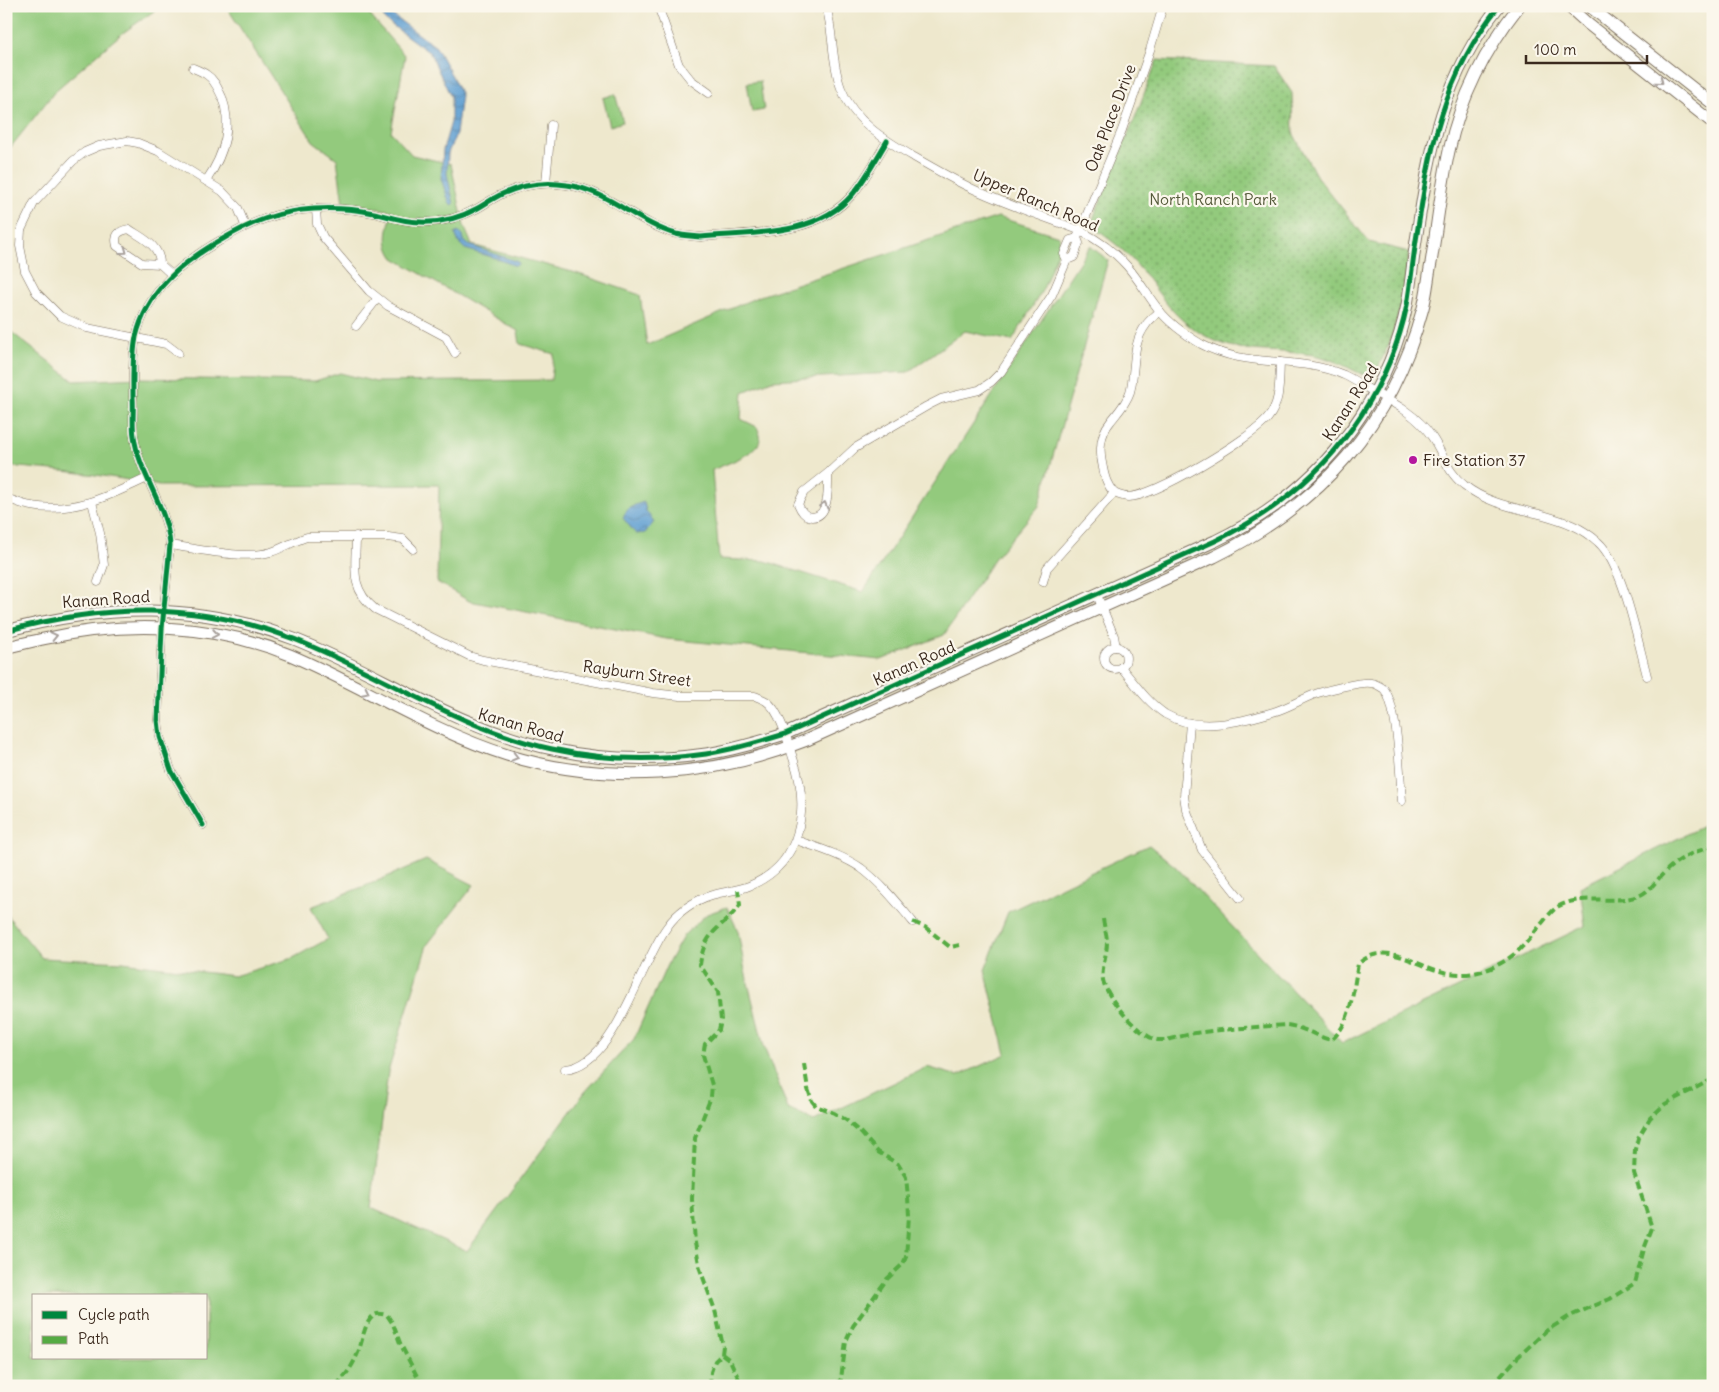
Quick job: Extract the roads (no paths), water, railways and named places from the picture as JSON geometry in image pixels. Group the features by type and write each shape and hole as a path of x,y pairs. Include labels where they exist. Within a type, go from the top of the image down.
{"main road":[{"name":"Kanan Road","path":"6,631 58,618 126,610 194,614 256,626 294,639 470,723 528,743 553,749 609,757 666,758 706,754 785,734 1215,541 1239,529 1275,506 1317,470 1350,430 1385,372 1406,307 1432,144 1439,120 1467,51 1486,22 1500,6"},
{"name":"Kanan Road","path":"6,648 66,634 128,627 194,630 253,642 322,670 465,740 507,755 552,766 609,773 666,772 700,769 732,763 790,747 1214,558 1244,542 1286,514 1312,493 1364,436 1387,399 1401,371 1423,307 1449,151 1465,99 1497,38 1519,6"},
{"path":"1568,6 1713,123"},
{"path":"1589,6 1713,104"}],"street":[{"path":"658,6 679,64 691,80 709,93"},
{"name":"Upper Ranch Road","path":"826,6 837,74 848,103 860,119 887,141 944,175 972,189 1079,235 1098,240 1127,266 1160,312 1189,337 1220,352 1241,359 1321,366 1346,376 1387,399 1422,424 1433,438 1451,472 1470,491 1490,500 1568,522 1600,543 1620,576 1647,676"},
{"name":"Oak Place Drive","path":"828,473 824,509 821,514 814,517 806,516 798,504 804,492 855,448 941,399 979,390 1001,372 1052,294 1067,260 1074,257 1080,244 1079,235 1125,121 1163,6"},
{"path":"193,68 208,76 218,86 225,106 227,122 223,150 217,166 206,181"},
{"path":"546,183 551,125"},
{"path":"178,353 166,344 87,328 60,316 36,292 24,271 20,246 21,230 34,203 73,161 85,152 99,146 127,141 148,146 158,151 222,191 238,208 246,225"},
{"path":"203,825 171,770 160,737 157,707 170,545 169,532 164,514 138,456 134,434 132,370 136,338 142,319 150,304 172,274 196,254 246,225 280,214 316,209 350,210 411,222 434,222 466,214 514,189 546,183 567,184 603,196 653,225 675,234 701,237 781,230 812,223 828,215 842,204 861,184 887,141"},
{"path":"316,209 317,224 323,237 377,299 446,337 455,353"},
{"path":"160,264 160,257 156,248 129,229 122,230 116,234 117,246 142,264 160,264 172,274"},
{"path":"356,326 377,299"},
{"path":"1160,312 1146,324 1140,334 1136,346 1132,384 1129,394 1123,406 1108,423 1102,438 1100,448 1106,482 1114,492 1122,497 1149,492 1165,485 1216,456 1258,428 1269,417 1276,402 1279,389 1280,362"},
{"path":"6,498 32,506 54,508 92,502 147,478"},
{"path":"1043,582 1047,568 1114,492"},
{"path":"92,502 100,533 104,565 98,582"},
{"path":"170,545 251,555 270,552 295,540 307,537 356,536 404,539 413,549"},
{"name":"Rayburn Street","path":"356,536 356,582 359,592 365,601 375,609 455,650 483,660 653,693 680,696 755,696 766,701 774,709 785,734 798,773 802,792 800,825 796,840 780,865 771,874 750,886 702,899 687,907 674,918 660,937 607,1040 592,1058 574,1068 565,1069"},
{"path":"1097,594 1114,636 1116,647"},
{"path":"1116,647 1122,649 1126,656 1125,663 1121,667 1112,669 1109,667 1105,662 1104,654 1106,651 1116,647"},
{"path":"1121,667 1152,704 1166,714 1190,723 1210,724 1248,718 1274,712 1319,693 1370,682 1383,688 1389,697 1394,722 1402,801"},
{"path":"1190,723 1184,796 1186,810 1202,850 1240,898"},
{"path":"796,840 844,858 860,867 878,882 913,922"}],"water":[{"path":"379,6 387,6 391,14 436,47 461,95 456,134 448,153 447,174 453,205 450,204 441,179 443,150 451,122 451,97 430,53 385,20"},
{"path":"457,232 462,234 463,240 469,245 518,262 518,264 516,266 465,249 459,243 455,234"},
{"path":"644,502 646,511 654,522 645,533 636,534 623,518 631,507"}],"place":[{"name":"Fire Station 37","path":"1413,460"}],"park label":[{"name":"North Ranch Park","path":"1213,199"}]}
